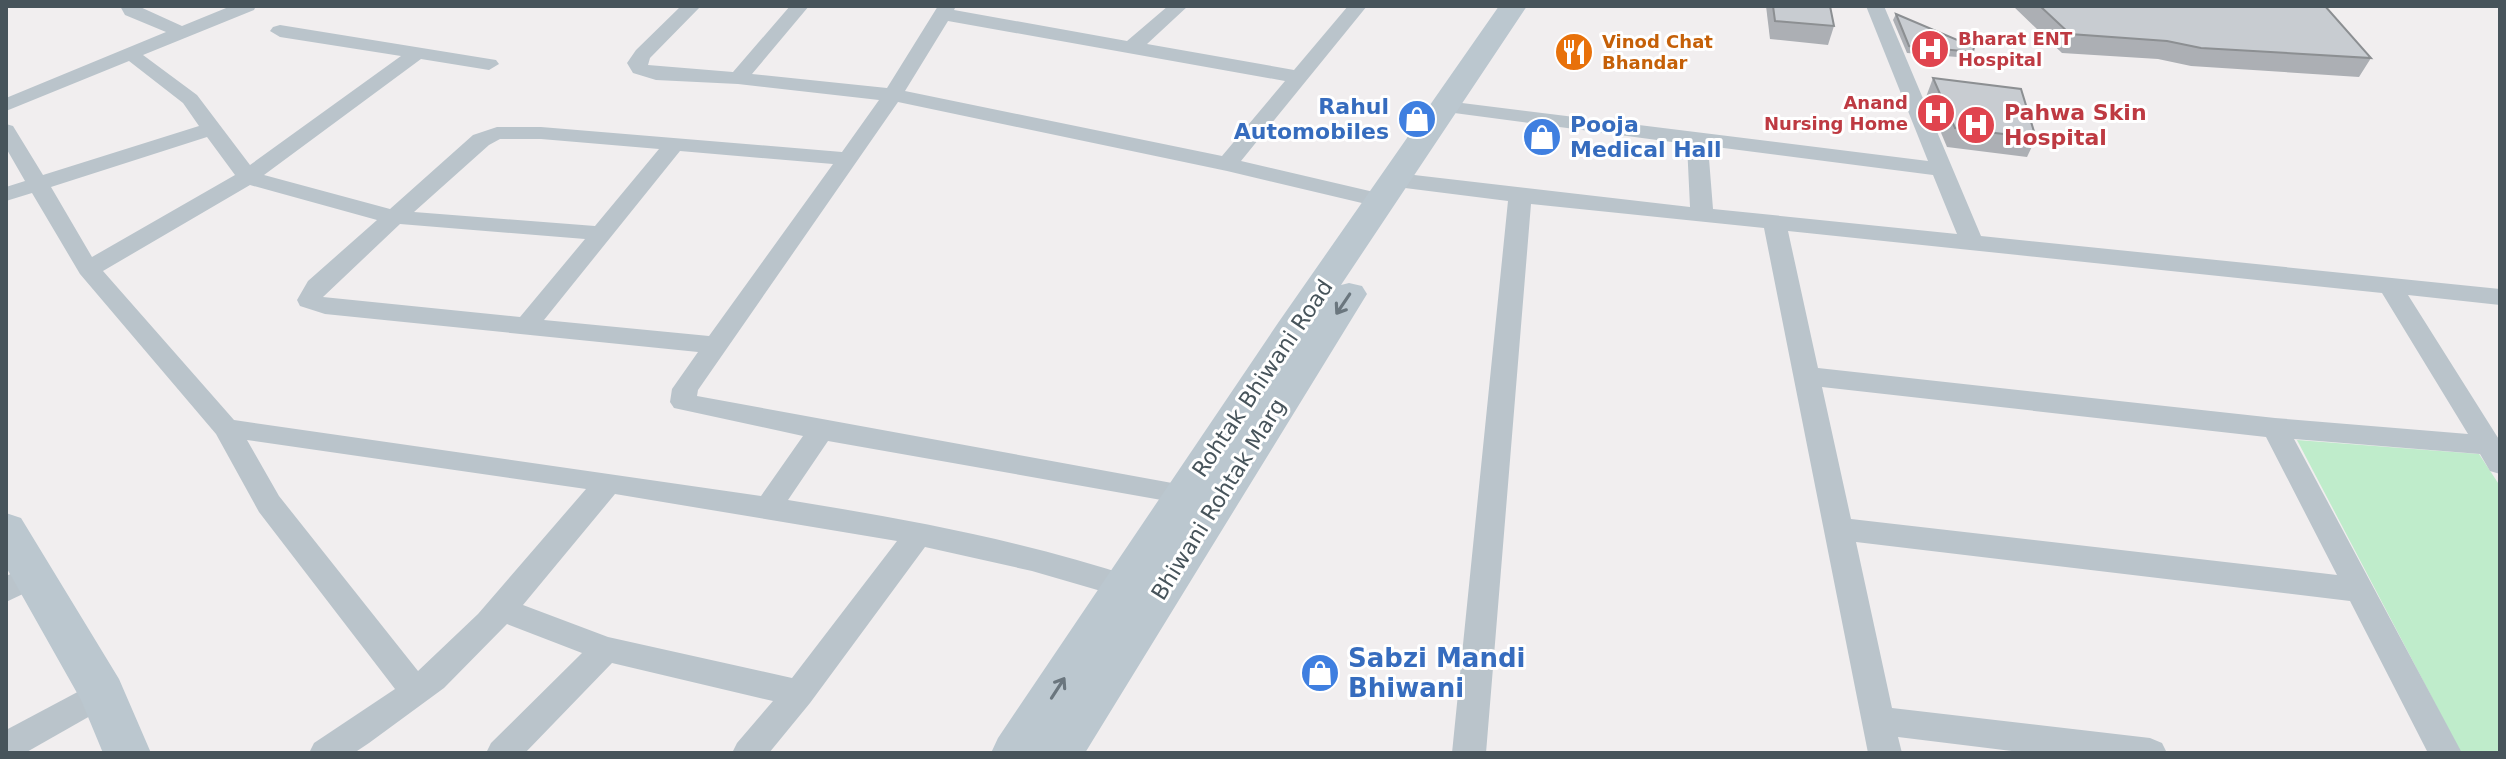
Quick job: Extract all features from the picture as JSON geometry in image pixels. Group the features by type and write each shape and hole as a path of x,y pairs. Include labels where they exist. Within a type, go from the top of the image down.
{"main road":[{"name":"Rohtak Bhiwani Road","path":"1015,753 1184,494 1459,108 1513,6"},
{"path":"1459,108 1527,32 1541,6"},
{"name":"Bhiwani Rohtak Marg","path":"1058,753 1323,333 1401,188"},
{"path":"6,529 20,583 102,693 127,753"}],"street":[{"path":"129,6 132,11 168,25 180,34"},
{"path":"6,105 247,6"},
{"path":"692,6 643,54 637,66 656,74 738,78 893,95 1227,164 1401,188 1774,220 2500,297"},
{"path":"738,78 800,6"},
{"path":"1131,48 1179,6"},
{"path":"1227,164 1358,6"},
{"path":"1875,6 1972,242"},
{"path":"1184,494 821,430 683,402 685,389 893,95 945,10 1131,48 1298,77"},
{"path":"280,31 489,64"},
{"path":"88,269 248,177 416,54"},
{"path":"138,60 190,99 248,177 393,217 599,233"},
{"path":"1459,108 1940,169"},
{"path":"6,194 210,129"},
{"path":"6,130 88,269 226,428 269,504 416,692"},
{"path":"717,345 310,302 310,294 393,217 490,134 541,133 846,159"},
{"path":"1697,138 1702,215"},
{"path":"525,327 673,146"},
{"path":"1469,753 1520,196"},
{"path":"1774,220 1882,737 2150,753"},
{"path":"2390,285 2494,455"},
{"path":"1806,376 2494,455"},
{"path":"226,428 609,482 920,532 1011,552 1125,586"},
{"path":"2275,428 2445,753"},
{"path":"768,508 821,430"},
{"path":"326,753 416,692 447,666 609,482"},
{"path":"1839,529 2361,590"},
{"path":"749,753 799,693 920,532"},
{"path":"500,609 606,649 799,693"},
{"path":"503,753 606,649"},
{"path":"6,747 102,693"}],"green space":[{"path":"2297,440 2479,454 2500,486 2500,753 2461,753"}],"building":[{"path":"1773,6 1830,6 1834,26 1775,21"},
{"path":"2040,6 2325,6 2371,58 2201,48 2167,41 2070,34"},
{"path":"1896,14 1974,47 1973,52 1909,46"},
{"path":"1933,78 2021,89 2036,138 1955,128"}],"place":[{"name":"Bharat ENT Hospital","path":"1930,49"},
{"name":"Vinod Chat Bhandar","path":"1574,52"},
{"name":"Anand Nursing Home","path":"1936,113"},
{"name":"Rahul Automobiles","path":"1417,119"},
{"name":"Pahwa Skin Hospital","path":"1976,125"},
{"name":"Pooja Medical Hall","path":"1542,137"},
{"name":"Sabzi Mandi Bhiwani","path":"1320,673"}]}
